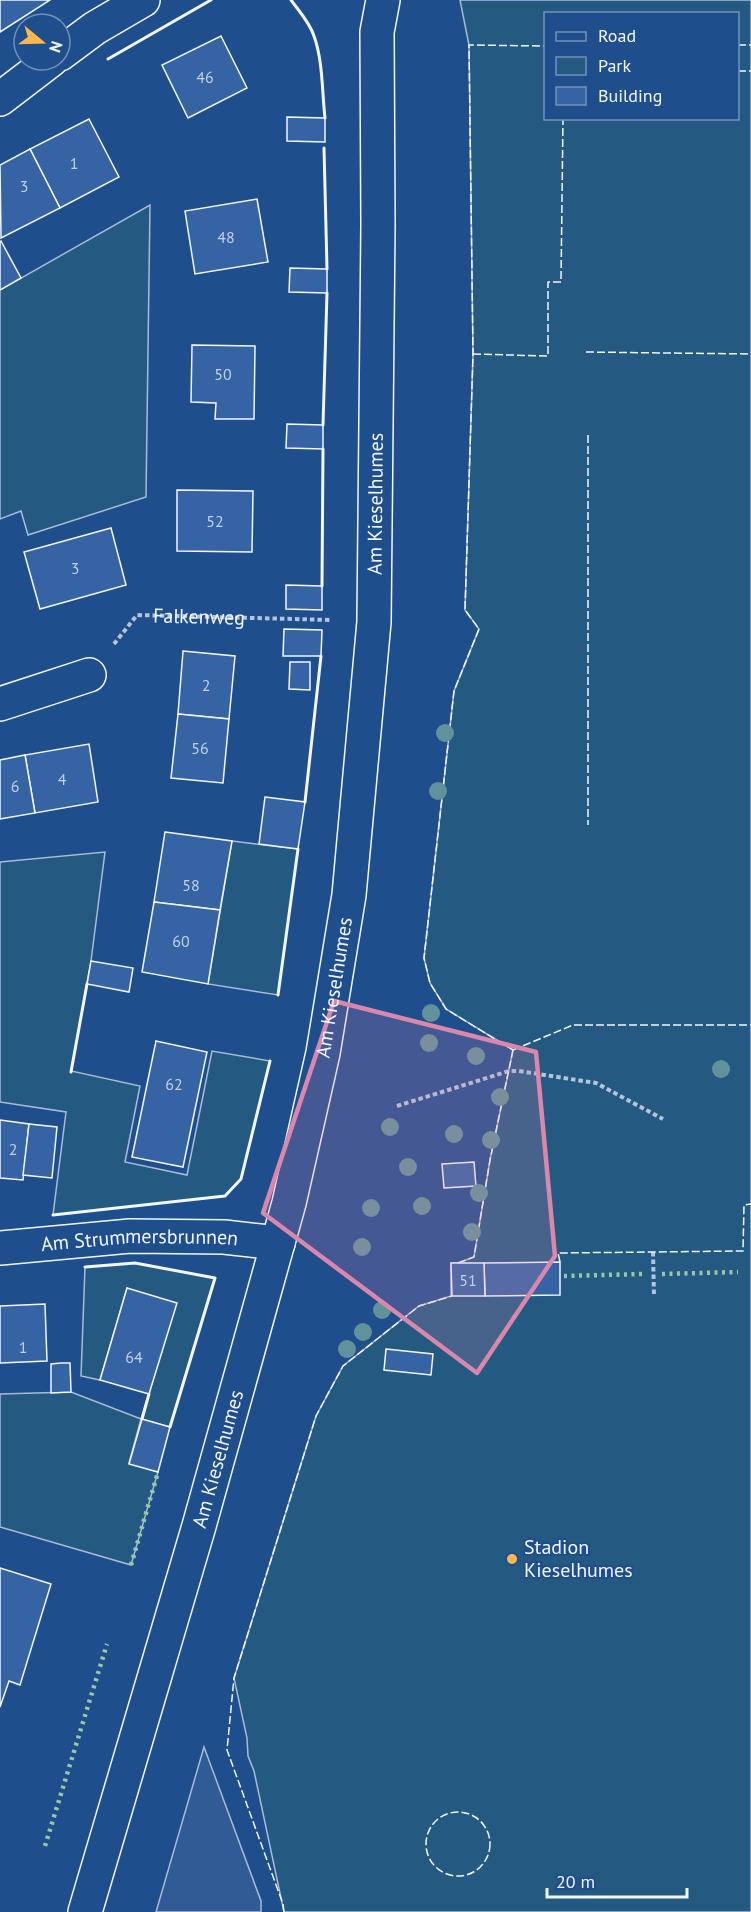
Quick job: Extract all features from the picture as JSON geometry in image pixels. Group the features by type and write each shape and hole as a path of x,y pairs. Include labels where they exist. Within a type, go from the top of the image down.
{"street":[{"path":"72,45 94,28 143,0"},
{"name":"Am Kieselhumes","path":"367,0 376,32"},
{"name":"Am Kieselhumes","path":"85,1912 199,1526 278,1243 323,1053 349,895 374,622 378,225 376,32 383,0"},
{"path":"0,99 35,72"},
{"path":"0,704 88,675"},
{"name":"Am Strummersbrunnen","path":"0,1248 130,1236 225,1238 278,1243"}],"path":[{"name":"Falkenweg","path":"88,675 137,615 322,619"},
{"path":"397,1106 509,1071 519,1071 596,1083 663,1119"},
{"path":"653,1252 654,1294"}],"highlighted area":[{"path":"334,1001 536,1052 555,1256 477,1373 263,1213"}],"green space":[{"name":"Stadion Kieselhumes","path":"460,0 751,0 751,1912 284,1912 254,1771 248,1756 247,1738 234,1678 316,1416 343,1366 419,1306 451,1296 451,1263 474,1257 490,1160 513,1050 446,1009 430,983 424,958 454,691 479,629 465,610 473,354 469,45"},
{"path":"150,205 146,497 28,535 21,511 0,519 0,290"},
{"path":"232,841 298,849 278,995 208,984"},
{"path":"105,852 91,961 71,1071 140,1086 125,1162 187,1175 212,1051 270,1061 241,1179 225,1196 53,1215 66,1112 0,1102 0,862"},
{"path":"135,1263 215,1278 170,1427 141,1419 167,1334 127,1288 100,1380 81,1376 85,1267"},
{"path":"71,1392 141,1419 129,1463 158,1472 131,1565 0,1527 0,1394"}],"shaded area":[{"path":"204,1747 261,1901 261,1912 156,1912"}],"building":[{"path":"0,0 50,0 31,12 12,12 12,24 0,32"},
{"path":"221,36 247,88 188,118 162,65"},
{"path":"287,117 325,118 325,142 287,141"},
{"path":"89,119 119,177 60,208 30,149"},
{"path":"30,149 60,208 1,238 0,165"},
{"path":"257,199 268,262 195,274 185,211"},
{"path":"0,242 21,278 0,290"},
{"path":"290,268 327,269 327,293 289,292"},
{"path":"192,345 255,346 254,419 215,419 216,403 191,402"},
{"path":"287,424 323,425 323,449 286,448"},
{"path":"177,490 253,491 252,552 177,551"},
{"path":"111,528 126,585 40,609 24,552"},
{"path":"286,585 322,586 322,610 286,609"},
{"path":"284,629 322,630 321,656 283,656"},
{"path":"183,651 235,656 229,719 178,714"},
{"path":"290,662 310,662 310,690 289,689"},
{"path":"178,714 229,719 223,783 171,778"},
{"path":"89,744 98,802 35,813 25,755"},
{"path":"25,755 35,813 0,819 0,760"},
{"path":"265,797 305,802 298,849 259,844"},
{"path":"165,832 232,841 220,910 154,902"},
{"path":"154,902 220,910 208,984 142,972"},
{"path":"91,961 133,968 129,992 87,984"},
{"path":"156,1041 207,1052 183,1167 132,1157"},
{"path":"0,1120 29,1124 23,1180 0,1178"},
{"path":"29,1124 57,1127 52,1178 23,1175"},
{"path":"474,1162 476,1186 444,1188 442,1164"},
{"path":"560,1262 560,1295 485,1296 484,1263"},
{"path":"451,1263 484,1263 485,1296 452,1296"},
{"path":"127,1288 177,1303 149,1394 100,1380"},
{"path":"45,1304 47,1361 0,1363 0,1306"},
{"path":"386,1349 433,1354 431,1375 384,1370"},
{"path":"70,1363 71,1392 51,1393 51,1364"},
{"path":"142,1419 170,1427 158,1472 129,1464"},
{"path":"0,1568 51,1584 20,1685 9,1681 0,1707"}],"hedge":[{"path":"662,1274 738,1272"},
{"path":"564,1276 642,1274"},
{"path":"131,1565 158,1472"},
{"path":"45,1846 107,1644"}],"fence":[{"path":"513,1050 446,1009 430,983 424,958 454,691 479,629 465,610 473,354 469,45 544,46"},
{"path":"739,45 751,45"},
{"path":"739,71 751,71"},
{"path":"473,354 548,356 548,282 561,282 563,120"},
{"path":"586,352 751,354"},
{"path":"588,435 588,825"},
{"path":"513,1050 573,1025 751,1025"},
{"path":"458,1263 474,1257 490,1160 513,1050"},
{"path":"560,1262 558,1253 743,1251 744,1205 751,1204"},
{"path":"284,1912 227,1750 234,1678 316,1416 343,1366 419,1306 452,1296"},
{"path":"458,1812 476,1817 481,1821 485,1826 490,1844 485,1862 481,1867 476,1871 458,1876 440,1871 435,1867 431,1862 426,1844 431,1826 435,1821 440,1817 458,1812"}],"wall":[{"path":"108,59 211,0"},
{"path":"291,0 310,26 317,46 325,118"},
{"path":"324,148 327,269"},
{"path":"323,425 327,293"},
{"path":"322,586 323,449"},
{"path":"305,802 321,656"},
{"path":"278,995 298,849"},
{"path":"71,1072 87,984"},
{"path":"53,1215 225,1196 241,1179 270,1061"},
{"path":"85,1267 135,1263 215,1278 170,1427"},
{"path":"142,1419 149,1394"}],"place":[{"name":"Stadion Kieselhumes","path":"512,1559"}]}
